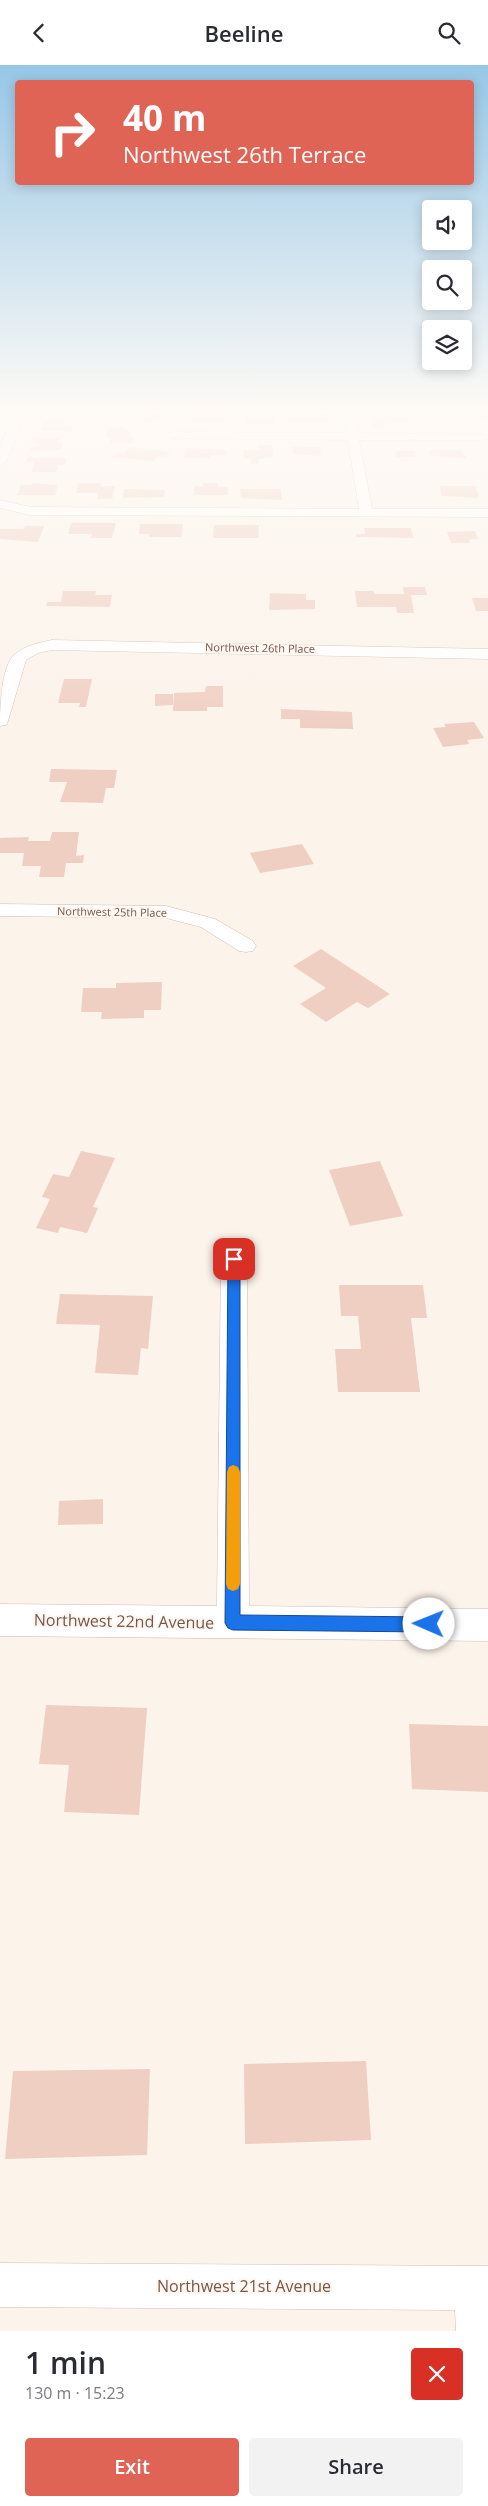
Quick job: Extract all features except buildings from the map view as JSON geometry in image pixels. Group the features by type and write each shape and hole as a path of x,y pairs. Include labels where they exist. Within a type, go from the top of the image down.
{"street":[{"name":"Northwest 26th Place","path":"0,721 19,658 32,649 52,645 488,654"},
{"name":"Northwest 25th Place","path":"0,910 166,912 208,923 246,946"},
{"path":"233,1623 234,1259"},
{"name":"Northwest 22nd Avenue","path":"0,1619 488,1625"},
{"name":"Northwest 21st Avenue","path":"0,2285 481,2288"},
{"path":"479,2331 481,2288"}],"slow traffic":[{"path":"233,1472 233,1584"}],"route":[{"path":"234,1259 233,1623 429,1624"}]}
